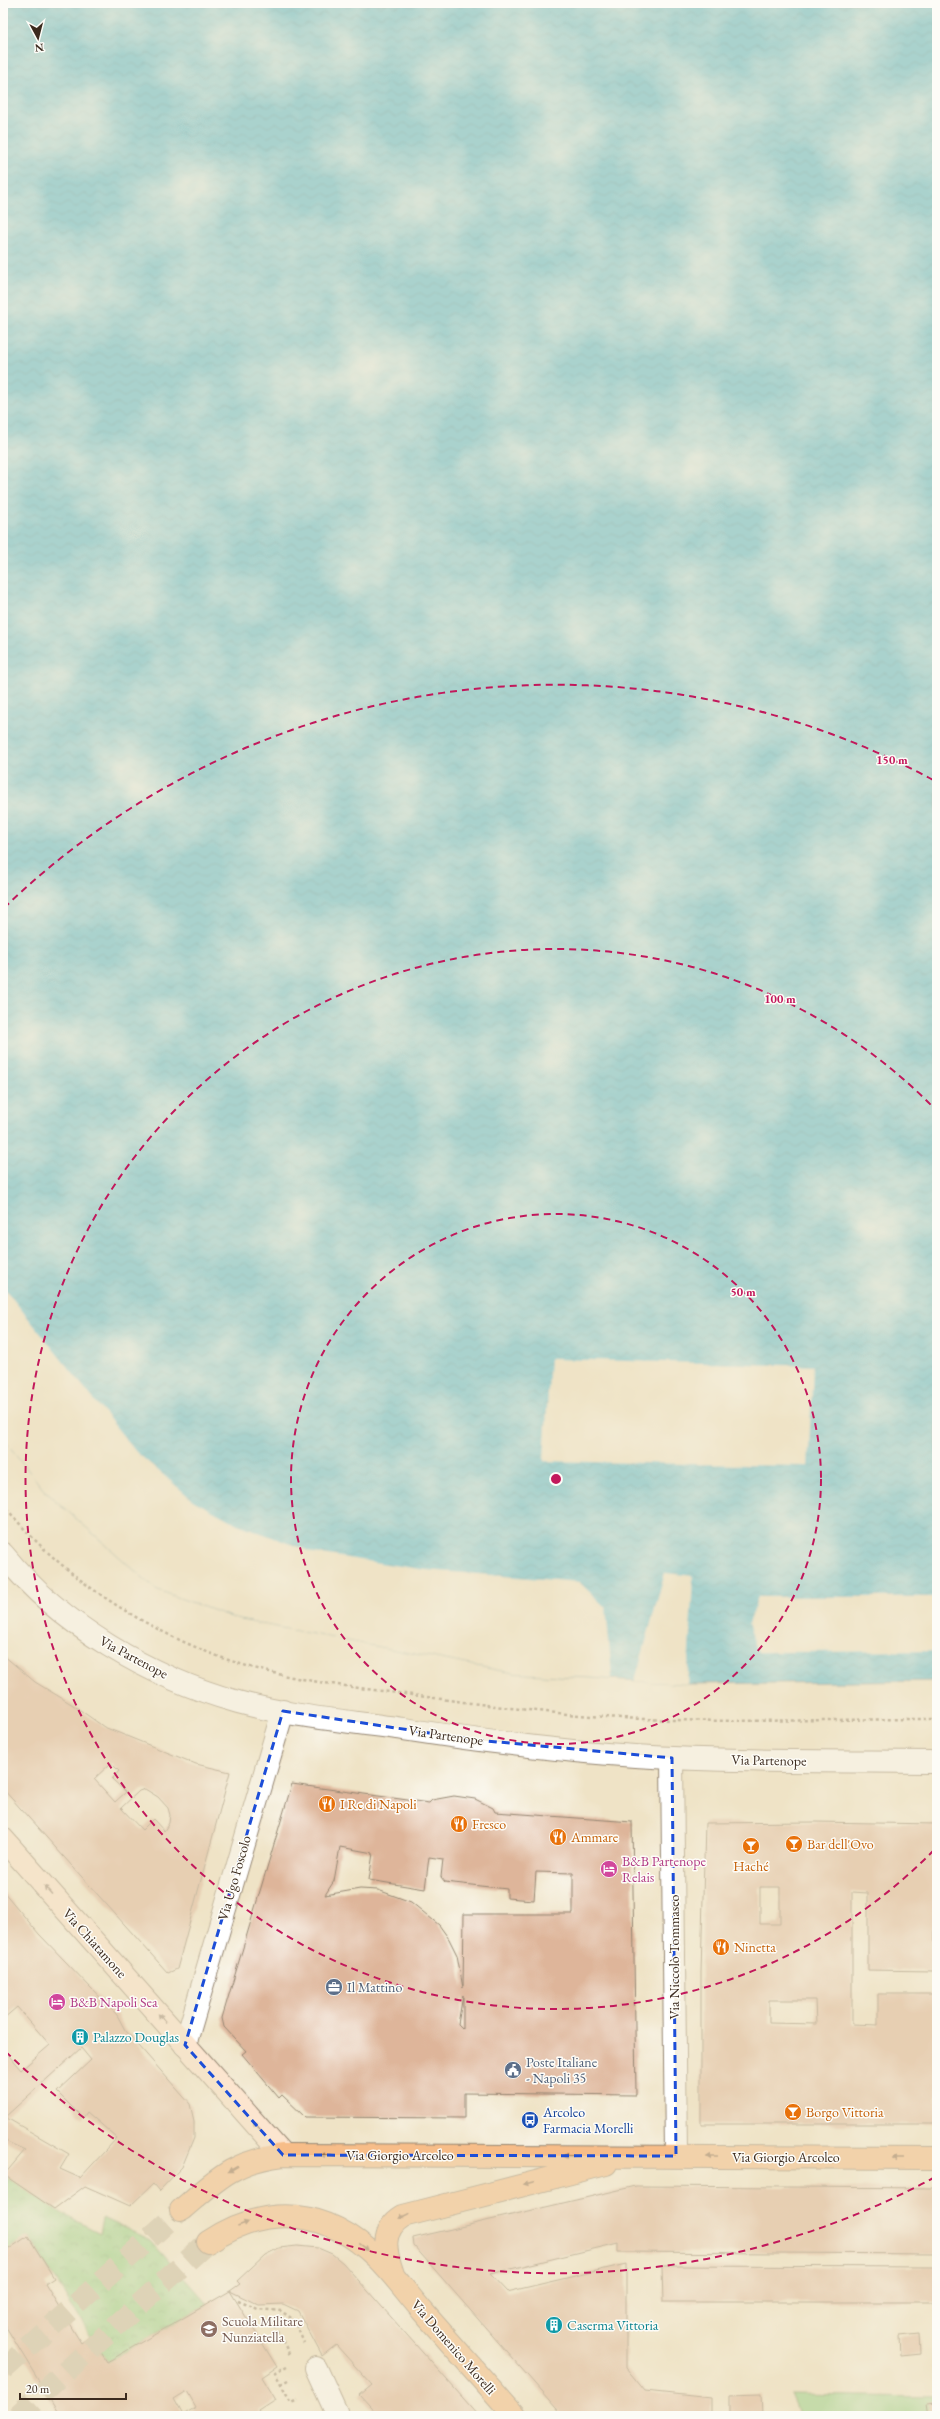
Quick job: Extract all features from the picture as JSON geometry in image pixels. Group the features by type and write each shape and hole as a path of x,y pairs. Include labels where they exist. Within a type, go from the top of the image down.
{"main road":[{"name":"Via Giorgio Arcoleo","path":"182,2210 235,2167 260,2159 283,2155 937,2158"},
{"name":"Via Giorgio Arcoleo","path":"394,2277 386,2250 386,2237 392,2224 403,2216 635,2156"},
{"name":"Via Domenico Morelli","path":"208,2242 237,2226 262,2218 284,2215 306,2217 346,2234 369,2251 394,2277 515,2416"}],"street":[{"name":"Via Partenope","path":"3,1554 37,1589 78,1625 132,1658 206,1691 239,1702 283,1711 476,1740 594,1753 672,1758 937,1762"},
{"name":"Via Ugo Foscolo","path":"185,2045 283,1711"},
{"name":"Via Niccolò Tommaseo","path":"672,1758 676,2156"},
{"name":"Via Chiatamone","path":"3,1839 283,2155"},
{"path":"316,2368 338,2416"}],"path":[{"path":"3,1504 37,1542 65,1568 116,1604 188,1644 251,1667 280,1674 436,1699 599,1716 688,1720 937,1719"},
{"path":"238,2301 258,2309 281,2311 294,2320 316,2368"}],"highlighted area":[{"path":"283,1711 476,1740 672,1758 676,2156 283,2155 185,2045"}],"green space":[{"path":"3,2175 63,2214 100,2233 103,2218 150,2240 207,2304 107,2362 29,2237 3,2253"},
{"path":"791,2395 937,2397 937,2402 929,2403 930,2416 800,2416"}],"water":[{"path":"3,3 937,3 937,1681 687,1684 514,1673 237,1619 156,1589 44,1490 3,1438"}],"pier":[{"path":"3,1287 136,1452 194,1501 237,1524 314,1553 425,1570 579,1582 606,1608 612,1679 514,1673 237,1619 156,1589 44,1490 3,1438"},
{"path":"550,1359 813,1366 808,1466 544,1461"},
{"path":"665,1573 693,1576 687,1684 635,1681"},
{"path":"758,1597 937,1597 937,1651 758,1652 748,1624"}],"building":[{"path":"3,1655 35,1682 73,1705 104,1727 196,1764 230,1772 177,1969 168,1973 3,1789","holes":["111,1763 119,1771 112,1779 126,1792 115,1802 94,1779","145,1789 158,1797 168,1808 170,1815 169,1823 164,1831 153,1819 142,1830 121,1808 139,1791"]},
{"path":"292,1784 429,1803 432,1800 454,1796 475,1799 493,1808 495,1812 632,1822 636,2095 464,2093 464,2118 305,2117 282,2095 279,2098 242,2054 246,2051 224,2027 222,2018","holes":["340,1847 373,1853 369,1880 425,1889 429,1857 443,1859 441,1877 445,1882 507,1889 507,1898 534,1900 536,1872 573,1873 573,1914 464,1914 463,1988 457,1955 449,1939 439,1925 411,1902 378,1890 360,1889 325,1895 334,1881","463,1995 463,2029 458,2024"]},
{"path":"815,1822 937,1824 934,1971 868,1970 868,1893 852,1892 852,2024 878,2025 878,1994 937,1994 937,2124 701,2124 701,1972 705,1823","holes":["760,1887 780,1887 780,1924 760,1924","769,2000 815,2000 816,2024 769,2023"]},
{"path":"3,1891 39,1934 117,2015 125,2030 190,2104 194,2121 194,2138 182,2167 159,2191 153,2184 130,2206 85,2186 54,2209 4,2175 25,2150 3,2140 3,2049 21,2070 50,2045 17,2007 3,2019","holes":["81,2048 91,2060 57,2092 83,2118 87,2112 117,2138 80,2178 60,2169 69,2154 5,2117"]},
{"path":"636,2186 937,2188 937,2254 618,2252 618,2243 490,2274 507,2292 626,2264 626,2368 645,2391 711,2398 711,2416 563,2416 414,2246 413,2238"},
{"name":"Scuola Militare Nunziatella","path":"28,2236 54,2278 45,2284 81,2343 91,2336 107,2362 230,2291 277,2367 262,2377 276,2400 259,2411 262,2416 60,2416 3,2322 3,2253","holes":["187,2391 196,2407 183,2415 174,2399"]},
{"path":"297,2246 318,2248 332,2254 343,2263 479,2416 379,2416 360,2395 372,2385 336,2345 322,2356 298,2311 283,2304 259,2305 230,2291 240,2284 237,2281 265,2255 279,2248"},
{"path":"662,2266 937,2267 937,2302 663,2302"},
{"path":"919,2334 920,2354 900,2356 899,2336"},
{"path":"761,2394 762,2416 730,2416 730,2395"},
{"path":"937,2402 937,2416 930,2416 928,2403"}],"tunnel":[{"path":"3,2370 181,2210"},
{"path":"17,2416 208,2242"}],"place":[{"name":"I Re di Napoli","path":"327,1804"},
{"name":"Fresco","path":"459,1824"},
{"name":"Ammare","path":"558,1837"},
{"name":"Bar dell'Ovo","path":"794,1844"},
{"name":"Haché","path":"751,1846"},
{"name":"B&B Partenope Relais","path":"609,1869"},
{"name":"Ninetta","path":"721,1947"},
{"name":"Il Mattino","path":"334,1987"},
{"name":"B&B Napoli Sea","path":"57,2002"},
{"name":"Palazzo Douglas","path":"80,2037"},
{"name":"Poste Italiane - Napoli 35","path":"513,2070"},
{"name":"Borgo Vittoria","path":"793,2112"},
{"name":"Arcoleo Farmacia Morelli","path":"530,2120"},
{"name":"Caserma Vittoria","path":"554,2325"},
{"name":"Scuola Militare Nunziatella","path":"209,2329"}]}
